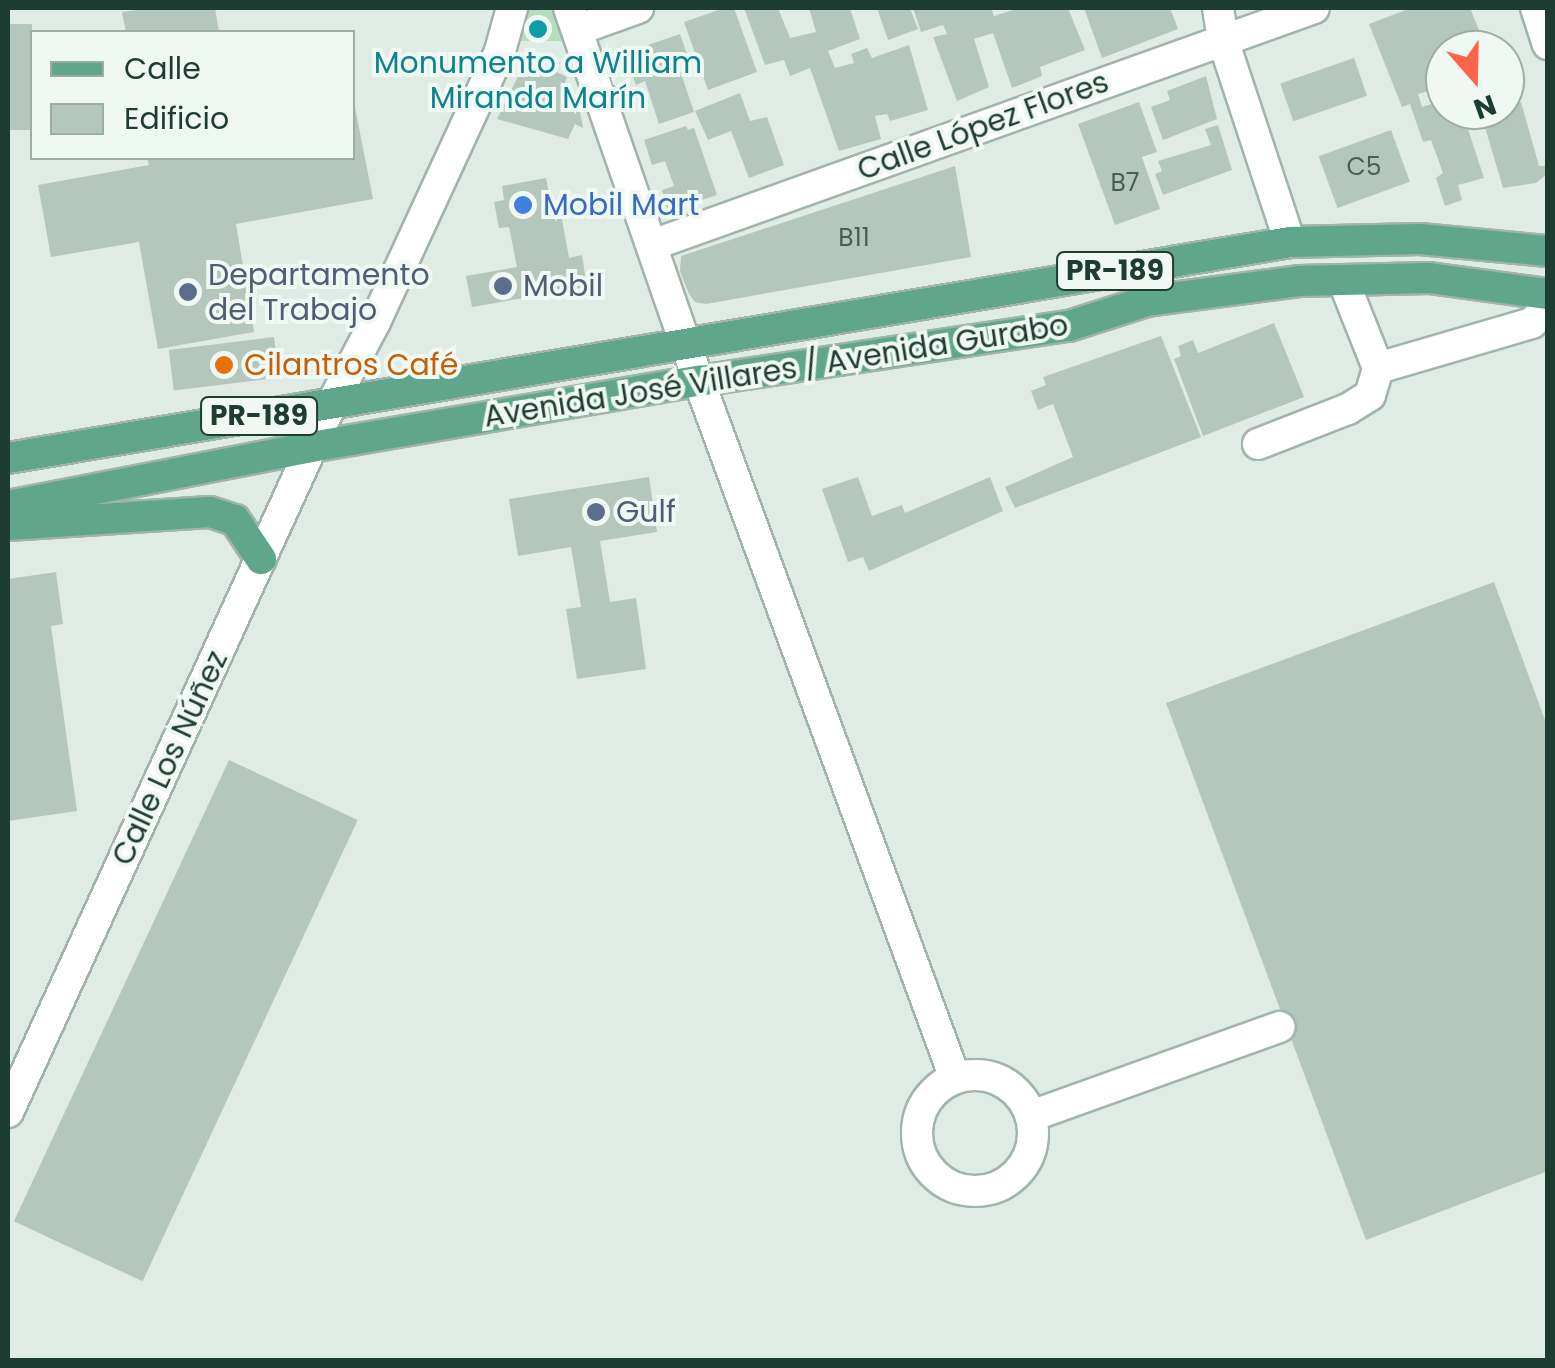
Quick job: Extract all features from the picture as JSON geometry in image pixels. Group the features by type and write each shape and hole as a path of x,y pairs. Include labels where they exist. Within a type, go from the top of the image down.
{"main road":[{"name":"Avenida José Villares / Avenida Gurabo","path":"8,458 1290,242 1420,239 1548,251"},
{"name":"Avenida José Villares / Avenida Gurabo","path":"8,506 311,448 699,381 1069,326 1148,301 1299,281 1429,278 1548,294"},
{"path":"311,448 396,404 510,373"},
{"path":"8,525 210,512 235,520 261,560"}],"street":[{"name":"Calle Los Núñez","path":"8,1112 331,404 375,322 491,69 512,8"},
{"path":"638,8 572,18 699,381 955,1078"},
{"path":"1218,8 1223,40 1290,242"},
{"name":"Calle López Flores","path":"652,245 1314,8"},
{"path":"1536,8 1548,44"},
{"path":"1258,444 1348,410 1370,395 1378,368 1343,280"},
{"path":"1378,368 1520,327 1548,306"},
{"path":"1031,1116 1280,1027"},
{"path":"978,1075 1001,1081 1020,1095 1031,1116 1032,1146 1018,1172 1002,1185 983,1191 958,1189 937,1178 922,1158 916,1135 928,1101 955,1078 978,1075"}],"green space":[{"path":"523,8 552,8 564,41 516,41"}],"building":[{"path":"215,8 219,30 126,30 122,12"},
{"path":"734,8 757,72 708,90 684,22"},
{"path":"744,8 778,8 790,38 816,32 809,8 850,8 860,39 828,51 835,68 854,63 851,54 867,48 872,58 909,45 928,110 890,121 887,114 875,116 881,139 839,151 810,68 790,76 784,60 765,65"},
{"path":"877,8 910,8 918,29 888,40"},
{"path":"913,8 991,8 994,16 1020,8 1068,8 1085,50 1040,67 1042,76 1012,88 993,33 974,39 989,87 957,101 933,37 947,34 943,25 921,32"},
{"path":"1084,8 1170,8 1178,29 1102,58"},
{"path":"1411,8 1470,8 1479,30 1425,30 1425,92 1418,94 1422,107 1425,106 1425,130 1468,130 1484,178 1458,185 1462,200 1445,206 1436,178 1443,173 1431,140 1423,142 1410,104 1402,107 1369,24"},
{"path":"8,24 32,24 30,130 8,130"},
{"path":"680,34 688,57 677,61 694,112 659,124 645,81 636,85 625,53"},
{"path":"527,58 567,77 562,92 572,95 568,106 580,111 583,128 575,124 568,139 497,119"},
{"path":"1354,58 1367,96 1293,121 1280,83"},
{"path":"1206,76 1217,119 1163,140 1151,107 1170,100 1167,91"},
{"path":"740,93 750,121 767,117 784,165 749,178 731,131 708,140 695,111"},
{"path":"1139,102 1157,152 1142,157 1160,209 1115,225 1078,124"},
{"path":"355,107 373,199 236,224 254,332 158,349 139,242 51,257 38,185 149,165 148,160 355,160"},
{"path":"1525,116 1539,166 1546,166 1547,174 1536,183 1503,188 1486,130 1525,130"},
{"path":"1218,125 1232,170 1163,195 1155,174 1162,171 1158,161 1211,145 1205,129"},
{"path":"686,126 688,130 694,128 717,195 668,211 662,190 674,186 665,161 652,165 644,140"},
{"path":"1391,130 1410,182 1337,208 1319,156"},
{"path":"955,166 971,257 706,304 695,302 689,294 680,271 681,256"},
{"path":"546,178 552,209 560,208 569,258 582,255 587,287 472,307 466,276 517,267 509,227 499,228 494,202 504,200 502,186"},
{"path":"1274,323 1304,397 1203,436 1174,359 1181,356 1178,346 1193,340 1198,353"},
{"path":"1161,336 1201,437 1015,508 1005,487 1073,457 1053,404 1038,410 1031,391 1046,385 1043,377"},
{"name":"Cilantros Café","path":"274,337 279,378 174,391 169,350"},
{"path":"649,477 657,532 600,541 610,602 636,598 646,669 577,679 566,609 581,607 571,547 518,556 509,499"},
{"path":"858,477 872,516 902,505 905,513 990,477 1003,511 869,571 863,557 848,562 822,489"},
{"path":"56,572 63,624 51,626 77,811 8,821 8,579"},
{"path":"1494,582 1548,728 1548,1171 1366,1240 1166,703"},
{"path":"229,760 358,820 143,1281 14,1221"}],"place":[{"name":"Monumento a William Miranda Marín","path":"538,29"},
{"name":"Mobil Mart","path":"523,205"},
{"name":"Mobil","path":"503,286"},
{"name":"Departamento del Trabajo","path":"188,292"},
{"name":"Cilantros Café","path":"224,365"},
{"name":"Gulf","path":"596,512"}]}
